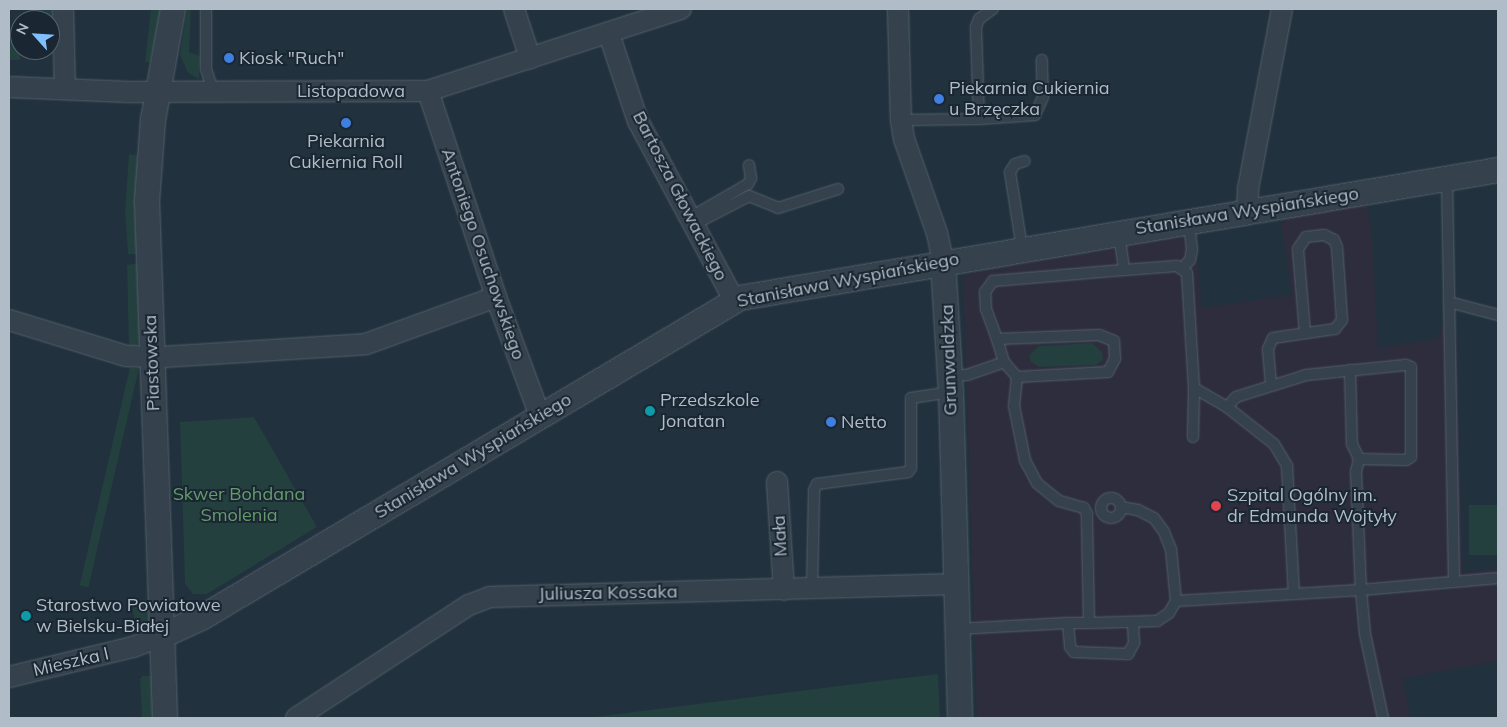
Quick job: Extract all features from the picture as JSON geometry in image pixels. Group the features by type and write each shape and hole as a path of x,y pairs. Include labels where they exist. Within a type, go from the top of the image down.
{"street":[{"path":"63,9 65,89"},
{"name":"Piastowska","path":"166,718 151,357 147,201 149,150 173,9"},
{"path":"514,9 530,58"},
{"name":"Listopadowa","path":"9,86 158,91 428,91 609,34 652,13 681,9"},
{"name":"Grunwaldzka","path":"898,9 901,120 904,139 937,234 943,262 951,384 960,718"},
{"path":"1247,211 1248,189 1282,9"},
{"name":"Bartosza Głowackiego","path":"609,34 638,121 734,300"},
{"name":"Antoniego Osuchowskiego","path":"428,91 496,296 540,416"},
{"name":"Stanisława Wyspiańskiego","path":"162,636 203,616 734,300 1022,248 1498,170"},
{"path":"9,320 126,356 151,357 366,344 496,296"},
{"name":"Mała","path":"777,482 784,590"},
{"name":"Juliusza Kossaka","path":"296,718 422,635 485,598 562,594 784,590 956,584"},
{"name":"Mieszka I","path":"9,676 133,647 162,636"}],"lane":[{"path":"206,9 206,69 213,91"},
{"path":"979,119 976,28 979,19 993,9"},
{"path":"901,120 979,119 1035,115 1043,96 1042,60"},
{"path":"1022,248 1010,172 1015,164 1025,162"},
{"path":"691,222 748,184 751,178 749,165"},
{"path":"1447,178 1454,582"},
{"path":"691,222 749,196 778,208 838,189"},
{"path":"1089,623 1087,514 1084,508 1059,501 1047,493 1033,475 1018,435 1014,406 1017,377 1004,362 986,309 986,292 993,281 1124,270 1182,268 1190,260 1192,250 1189,221"},
{"path":"1119,232 1124,270"},
{"path":"1271,384 1269,342 1278,336 1306,333 1335,329 1342,320 1336,247 1334,240 1324,235 1306,237 1298,249 1306,333"},
{"path":"1182,268 1187,273 1194,388 1193,437"},
{"path":"1449,302 1498,315"},
{"path":"997,339 1099,334 1114,341 1115,359 1108,372 1017,377"},
{"path":"812,588 814,490 817,484 908,472 911,468 911,398 1004,362"},
{"path":"1226,407 1236,397 1271,384 1306,375 1406,365 1414,372 1411,457 1406,460 1359,459"},
{"path":"1350,370 1352,444 1359,459 1355,491 1365,634 1383,718"},
{"path":"1194,388 1226,407 1274,444 1287,466 1294,594"},
{"path":"957,629 1068,623 1157,621 1169,613 1176,601 1171,549 1164,532 1154,518 1138,510 1121,507"},
{"path":"1176,601 1361,590 1498,578"},
{"path":"1068,623 1070,647 1074,652 1128,654 1134,643 1133,622"}],"shaded area":[{"name":"Szpital Ogólny im. dr Edmunda Wojtyły","path":"1367,204 1372,236 1378,348 1436,339 1442,328 1456,328 1463,573 1498,568 1498,661 1403,678 1410,718 977,718 963,274 1195,234 1202,308 1292,295 1281,224 1284,223 1283,219"}],"green space":[{"path":"151,9 161,9 150,62 145,62"},
{"path":"187,9 191,9 189,52 200,56 199,79 188,73 180,55"},
{"path":"9,29 10,29 10,60"},
{"path":"129,154 138,155 135,211 137,254 128,254 125,211"},
{"path":"137,263 140,343 129,349 127,265"},
{"path":"1092,343 1102,352 1103,360 1096,365 1040,367 1031,362 1029,355 1039,346"},
{"path":"130,367 139,369 88,587 80,585"},
{"name":"Skwer Bohdana Smolenia","path":"254,417 317,527 207,594 193,594 185,584 180,422"},
{"path":"1469,505 1498,505 1498,555 1469,555"},
{"path":"142,600 150,600 150,623 138,638 133,607"},
{"path":"938,674 940,718 586,718 878,681"},
{"path":"142,676 152,676 155,718 142,718 140,679"}],"place":[{"name":"Kiosk \"Ruch\"","path":"229,58"},
{"name":"Piekarnia Cukiernia u Brzęczka","path":"939,99"},
{"name":"Piekarnia Cukiernia Roll","path":"346,123"},
{"name":"Przedszkole Jonatan","path":"650,411"},
{"name":"Netto","path":"831,422"},
{"name":"Szpital Ogólny im. dr Edmunda Wojtyły","path":"1216,506"},
{"name":"Starostwo Powiatowe w Bielsku-Białej","path":"26,616"}]}
